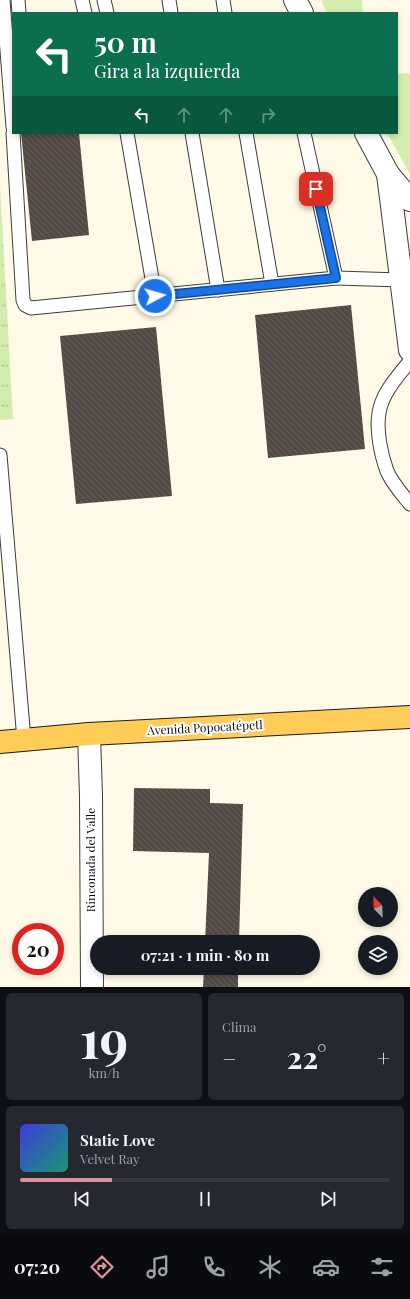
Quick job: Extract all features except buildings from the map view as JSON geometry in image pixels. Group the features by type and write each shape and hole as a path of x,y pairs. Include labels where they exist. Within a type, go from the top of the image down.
{"main road":[{"name":"Avenida Popocatépetl","path":"0,742 89,734 410,717"}],"street":[{"path":"295,0 301,12"},
{"path":"367,134 388,174 410,200"},
{"path":"388,174 410,350"},
{"name":"Rinconada del Valle","path":"89,734 91,796 92,987"}],"lane":[{"path":"3,0 12,113"},
{"path":"18,0 19,12"},
{"path":"82,0 84,12"},
{"path":"104,0 107,12"},
{"path":"169,0 171,12"},
{"path":"222,0 225,12"},
{"path":"13,134 23,300 25,305 31,308 336,278 401,280"},
{"path":"127,134 155,296"},
{"path":"192,134 218,290"},
{"path":"246,134 272,284"},
{"path":"304,134 336,278"},
{"path":"410,361 394,380 384,397 378,413 379,433 387,471 410,504"},
{"path":"0,455 24,740"}],"green space":[{"path":"321,0 362,0 363,12 327,12"},
{"path":"409,73 410,76 410,174 388,134 398,134 398,74"},
{"path":"0,184 13,419 0,420"}],"route":[{"path":"155,296 336,278 316,189"}]}
